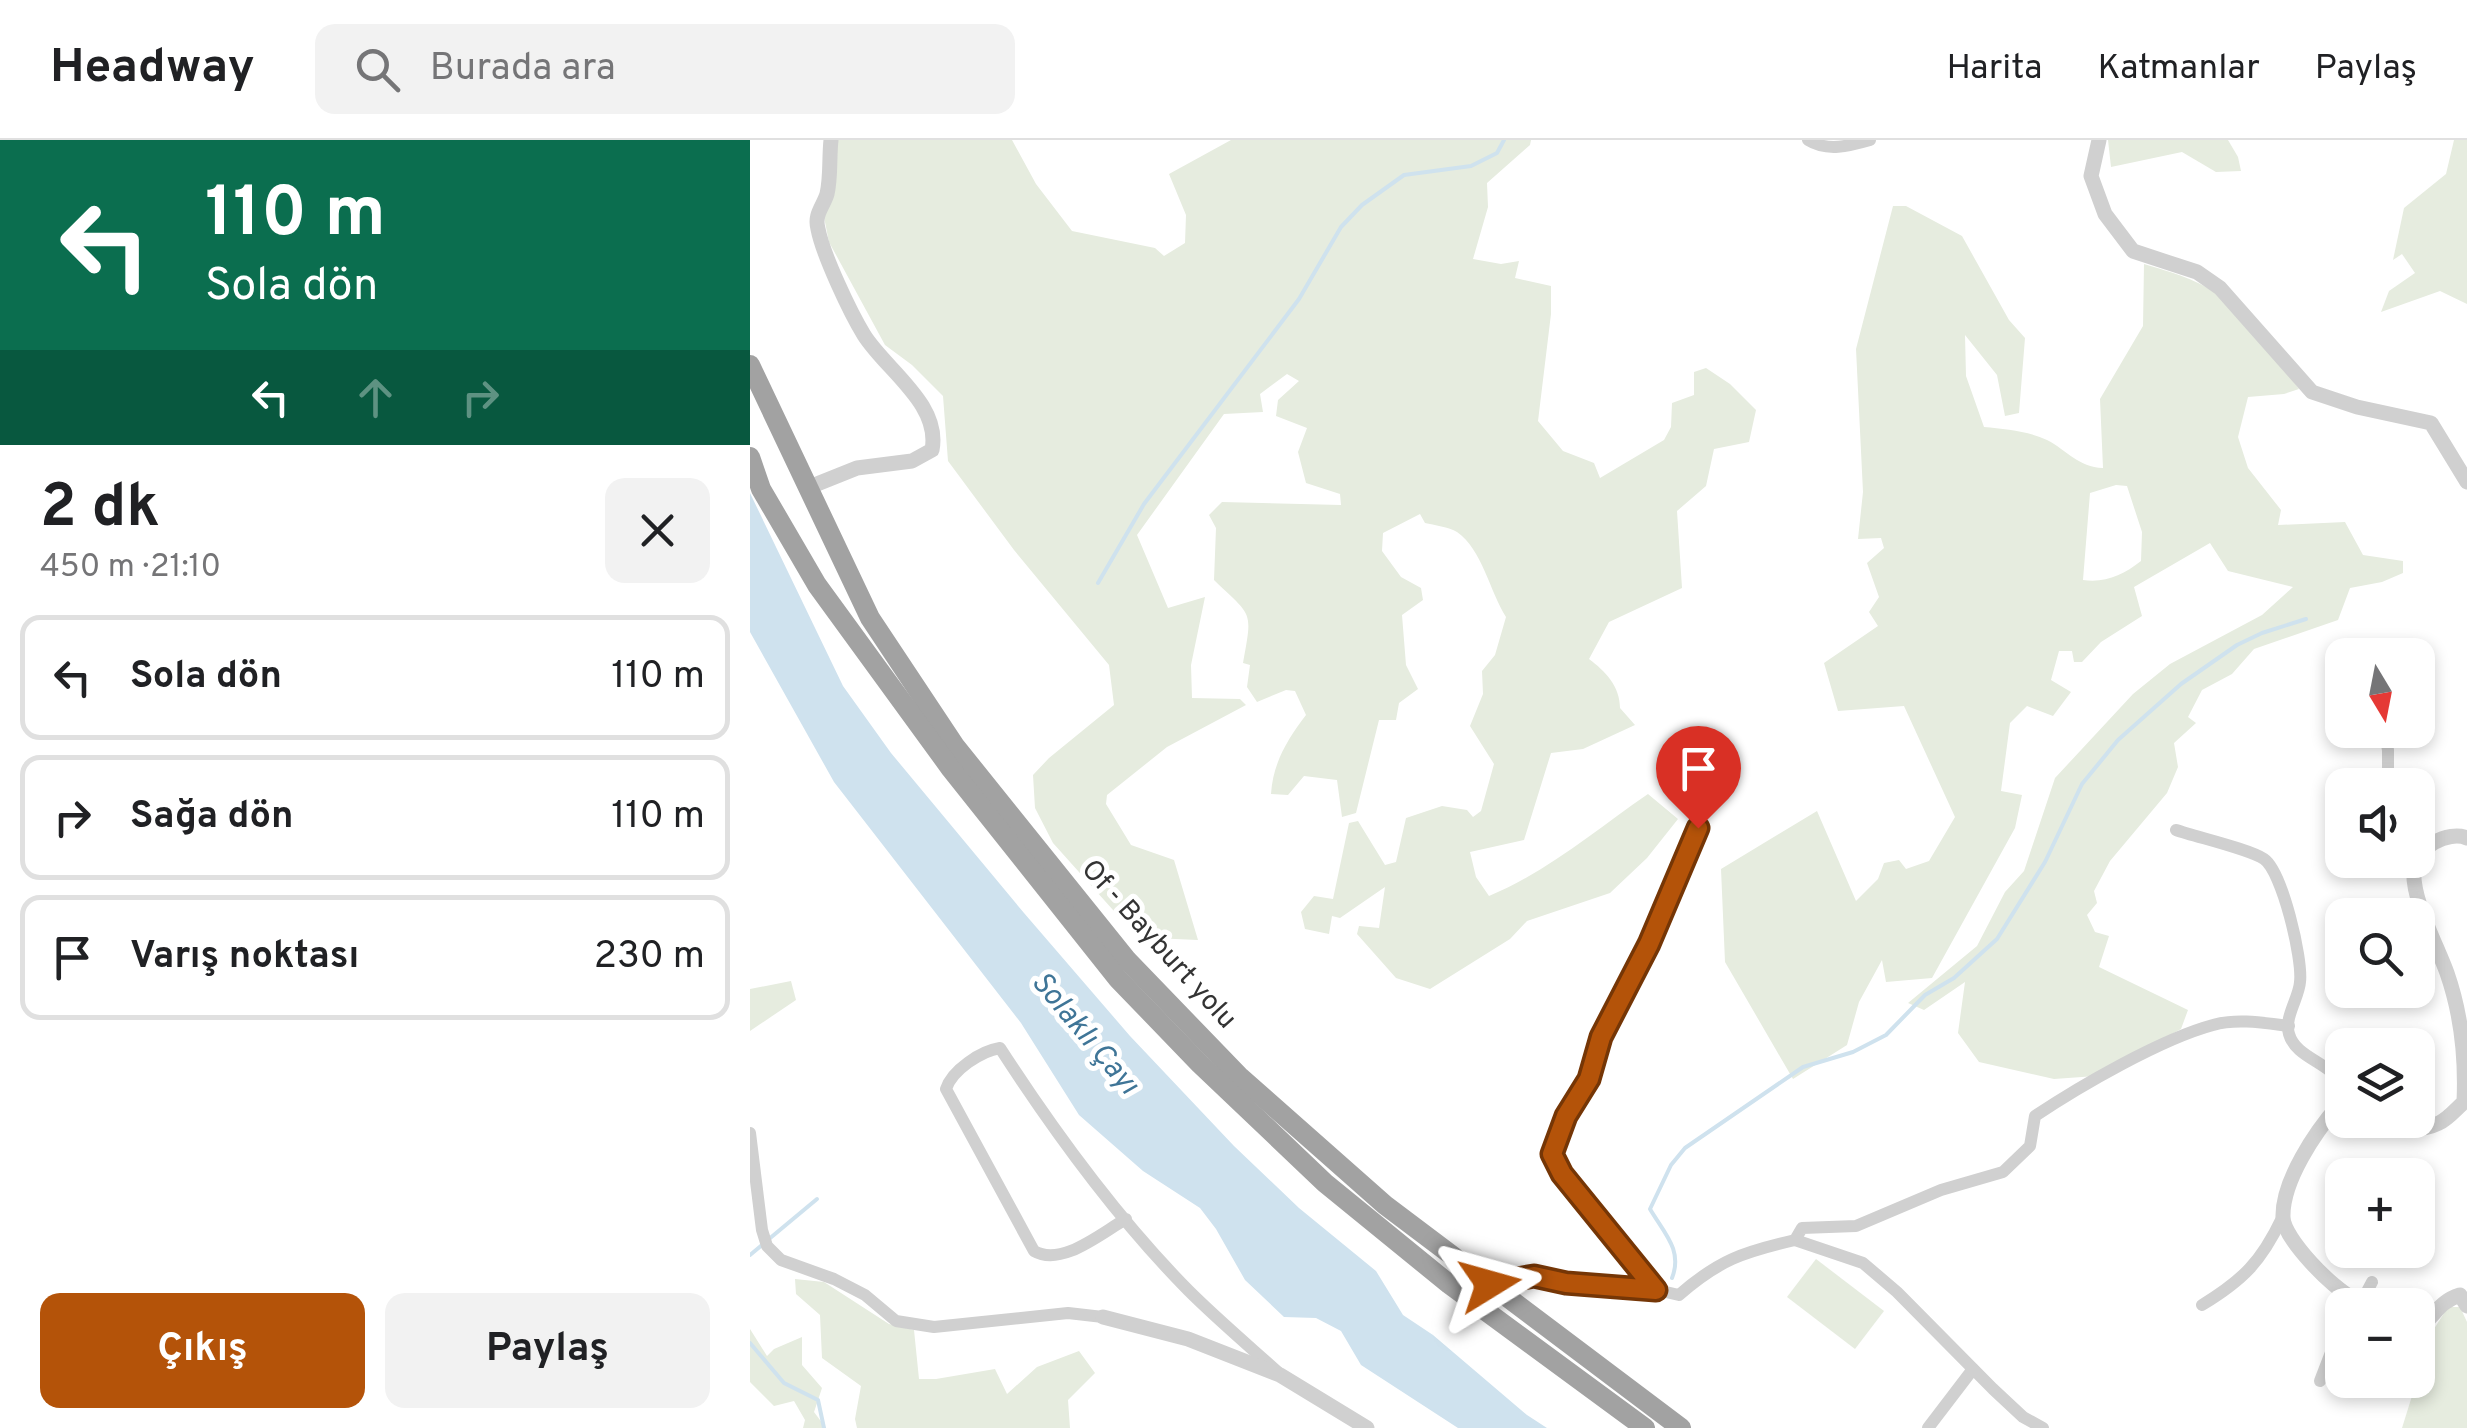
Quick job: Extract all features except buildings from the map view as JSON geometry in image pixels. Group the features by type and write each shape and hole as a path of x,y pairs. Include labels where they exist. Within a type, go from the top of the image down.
{"highway":[{"name":"Of - Bayburt yolu","path":"750,366 870,618 955,746 1128,960 1254,1089 1385,1205 1682,1428"},
{"name":"Of - Bayburt yolu","path":"750,457 775,516 817,585 951,769 1118,979 1325,1183 1449,1284 1645,1428"},
{"path":"775,516 782,499 808,490"},
{"path":"789,540 813,536 824,523"}],"street":[{"path":"808,490 857,468 912,461 932,450 935,434 923,408 864,335 824,250 817,210 826,197 831,140"},
{"path":"1808,140 1814,145 1840,148 1870,140"},
{"path":"2099,140 2091,176 2105,214 2132,250 2197,272 2220,288 2312,392 2357,408 2431,423 2467,482"},
{"path":"1656,1290 1562,1174 1552,1154 1566,1116 1589,1079 1601,1037 1643,958 1698,828"},
{"path":"2176,830 2265,859 2276,875 2300,966 2300,985 2289,1034 2298,1048 2325,1066"},
{"path":"2435,843 2444,837 2467,838"},
{"path":"2414,878 2460,1016 2466,1063 2464,1102 2435,1124"},
{"path":"1795,1240 1802,1228 1856,1226 1941,1190 2003,1172 2030,1146 2035,1116 2063,1097 2166,1044 2215,1024 2258,1022 2289,1026"},
{"path":"1126,1219 1063,1255 1045,1257 1034,1252 946,1089 949,1080 986,1050 1000,1048 1054,1131 1126,1219 1188,1290 1280,1375"},
{"path":"2202,1305 2247,1275 2267,1250 2314,1135 2325,1122"},
{"path":"750,1133 767,1246 781,1260 865,1295 896,1321 934,1327 1068,1313 1102,1317 1188,1339 1280,1375 1367,1428"},
{"path":"2282,1218 2291,1238 2341,1288"},
{"path":"1490,1284 1534,1276 1678,1295 1710,1268 1732,1257 1795,1240 1863,1263 2023,1416 2043,1428"},
{"path":"2368,1288 2372,1282"},
{"path":"2435,1312 2444,1300 2460,1295 2467,1306"},
{"path":"1928,1428 1973,1369"},
{"path":"2320,1382 2325,1369"}],"shaded area":[{"path":"836,140 1012,140 1036,184 1072,231 1155,248 1164,256 1185,243 1186,215 1169,174 1231,140 1531,140 1487,183 1488,207 1473,259 1501,264 1519,261 1515,278 1551,286 1538,421 1563,451 1594,463 1600,478 1664,440 1671,427 1672,403 1694,395 1694,372 1706,368 1730,384 1756,410 1749,442 1714,449 1706,486 1677,511 1682,588 1609,622 1589,659 1610,680 1620,708 1635,725 1583,749 1551,753 1524,840 1470,852 1476,877 1489,896 1551,862 1648,794 1678,819 1647,858 1610,893 1527,921 1510,939 1430,989 1396,978 1357,934 1359,926 1379,928 1385,887 1340,918 1332,916 1329,934 1305,929 1301,912 1314,896 1333,899 1349,823 1358,821 1385,865 1396,862 1406,818 1442,806 1467,810 1473,817 1481,811 1494,764 1470,726 1483,694 1482,671 1495,655 1506,617 1473,549 1457,532 1425,523 1420,514 1383,533 1382,551 1401,577 1421,588 1423,600 1402,615 1406,665 1418,689 1399,703 1396,720 1379,720 1356,813 1342,817 1337,780 1304,776 1288,795 1271,794 1282,752 1306,715 1295,691 1286,690 1257,702 1247,687 1250,665 1243,663 1248,623 1243,608 1214,580 1216,528 1209,515 1222,502 1341,505 1340,494 1306,483 1298,452 1307,428 1276,416 1278,400 1299,381 1287,374 1260,394 1263,412 1224,414 1137,535 1168,608 1205,597 1191,665 1192,698 1240,699 1246,705 1167,747 1107,795 1106,804 1131,845 1174,860 1198,940 1153,938 1113,910 1053,843 1035,808 1033,775 1114,705 1109,665 1014,550 948,461 943,396 885,345 829,242 824,217"},
{"path":"2108,140 2228,140 2241,171 2216,172 2182,152 2111,167"},
{"path":"2454,140 2467,140 2467,304 2440,291 2381,312 2389,291 2415,273 2402,254 2393,260 2404,208 2446,174"},
{"path":"1893,206 1906,206 1962,236 2009,320 2025,338 2019,413 2005,416 1997,375 1965,335 1966,376 1984,427 2040,437 2080,462 2103,468 2100,399 2143,326 2144,264 2185,277 2205,286 2233,308 2299,389 2248,397 2238,437 2248,468 2281,510 2278,525 2345,522 2363,555 2403,561 2403,573 2350,588 2338,620 2254,649 2232,674 2202,690 2188,717 2196,723 2174,743 2178,767 2167,793 2110,861 2094,891 2097,903 2087,915 2095,932 2109,936 2099,967 2188,1010 2181,1029 2096,1076 2054,1079 1979,1062 1958,1033 1965,982 1924,1010 1908,1003 1977,946 2005,892 2024,871 2055,778 2133,694 2170,664 2262,615 2293,587 2228,571 2210,543 2134,587 2142,616 2101,642 2082,662 2074,662 2072,651 2059,651 2051,680 2071,692 2053,716 2027,706 2010,723 2001,791 2022,795 2015,828 1932,978 1886,982 1882,960 1859,1002 1847,1045 1793,1079 1725,962 1721,869 1817,811 1856,901 1878,879 1884,863 1899,860 1906,869 1929,861 1955,817 1904,706 1838,711 1824,663 1878,626 1869,612 1879,597 1867,563 1884,548 1881,538 1858,539 1863,492 1856,349","holes":["2116,485 2127,486 2142,532 2141,561 2114,577 2083,580 2090,493"]},
{"path":"791,981 796,1000 750,1031 750,989"},
{"path":"1816,1259 1884,1311 1855,1349 1787,1297"},
{"path":"795,1279 824,1282 889,1324 914,1330 919,1379 995,1369 1007,1394 1037,1367 1079,1351 1095,1373 1068,1400 1070,1428 857,1428 861,1386 822,1358 820,1315 796,1294"},
{"path":"2448,1307 2460,1307 2467,1322 2467,1428 2402,1428 2411,1398 2435,1398 2435,1327"},
{"path":"750,1329 767,1356 802,1337 802,1365 822,1388 814,1412 826,1428 803,1428 805,1420 794,1401 774,1406 750,1382"}],"water":[{"name":"Solaklı Çayı","path":"750,493 843,686 891,753 1024,913 1130,1036 1234,1146 1299,1208 1376,1271 1403,1315 1547,1428 1458,1428 1361,1365 1341,1331 1316,1318 1284,1317 1245,1280 1200,1208 1143,1171 1079,1115 1021,1023 834,782 750,632"}],"waterway":[{"path":"1098,583 1144,504 1299,299 1341,227 1362,205 1404,175 1471,166 1497,153 1504,140"},
{"path":"1672,1278 1674,1250 1650,1209 1671,1165 1685,1148 1803,1067 1853,1052 1886,1035 1925,995 1954,978 1997,939 2045,862 2082,784 2118,740 2181,684 2237,645 2306,619"},
{"path":"769,1239 817,1199"},
{"path":"750,1255 762,1245"},
{"path":"750,1343 784,1383 818,1400 824,1428"}],"route":[{"path":"1490,1284 1534,1276 1566,1283 1656,1290 1562,1174 1552,1154 1566,1116 1589,1079 1601,1037 1649,944 1698,828"}]}
